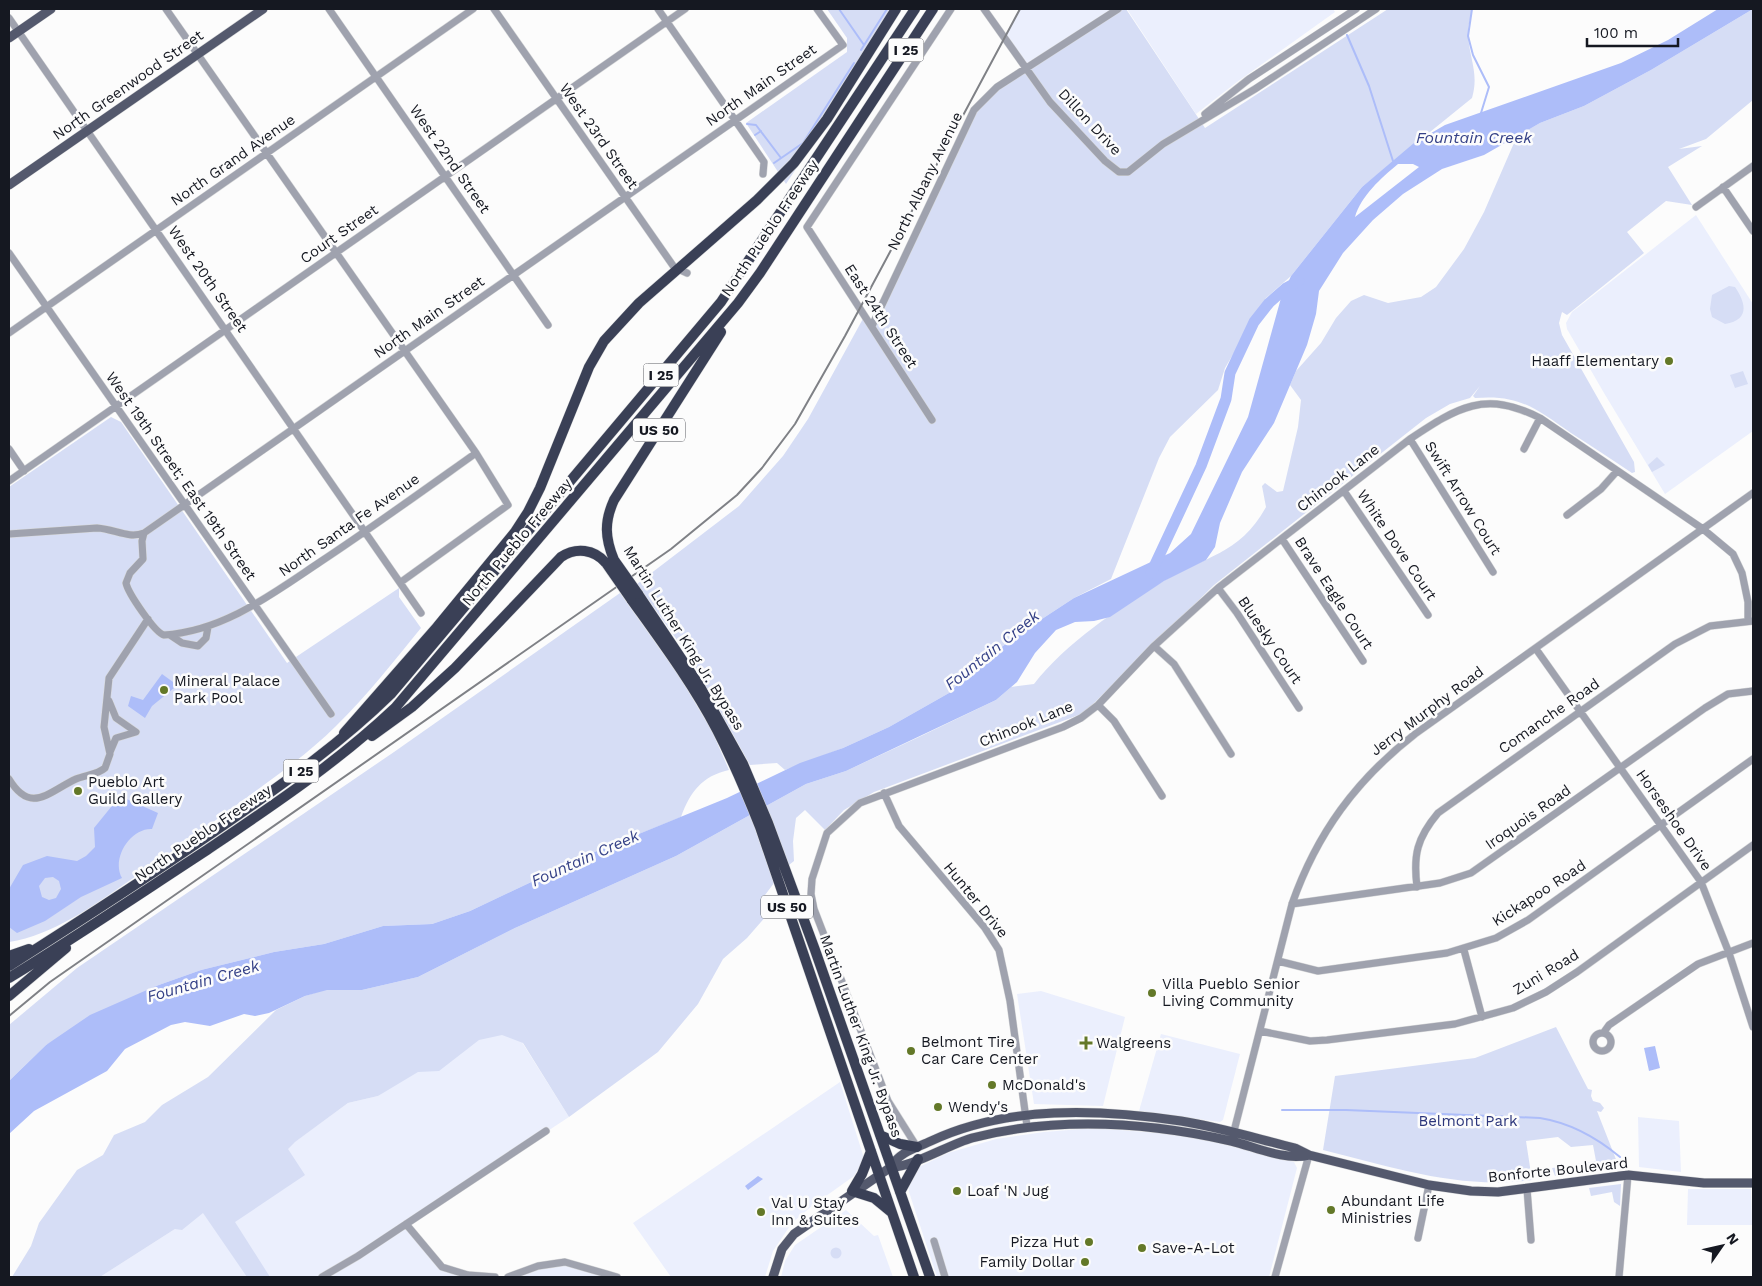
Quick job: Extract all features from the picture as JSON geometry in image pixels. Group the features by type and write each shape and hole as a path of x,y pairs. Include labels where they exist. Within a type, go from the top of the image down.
{"highway":[{"path":"335,745 351,722 371,703 437,627 515,532 540,488 588,367 604,340 620,322 676,269 757,200 800,157 847,89 896,9"},
{"name":"North Pueblo Freeway","path":"9,966 109,903 195,845 335,745 391,694 721,302 915,9"},
{"name":"North Pueblo Freeway","path":"9,978 81,934 234,831 333,761 374,728 412,688 738,303 760,273 933,9"},
{"name":"Martin Luther King Jr. Bypass","path":"738,303 700,367 614,500 606,528 610,548 610,561 635,596 676,664 720,726 743,786 764,825 880,1135 930,1277"},
{"path":"333,761 382,729 455,668 561,557 573,551 585,550 610,561"},
{"name":"Martin Luther King Jr. Bypass","path":"764,825 870,1150 914,1277"},
{"path":"9,996 48,965 81,934"},
{"path":"9,956 46,942"},
{"path":"880,1135 900,1144 917,1147"},
{"path":"870,1150 862,1174 852,1192 874,1198 891,1213"},
{"path":"900,1192 918,1159"}],"main road":[{"path":"9,38 51,9"},
{"name":"North Greenwood Street","path":"9,185 263,9"},
{"name":"Bonforte Boulevard","path":"773,1277 782,1249 794,1234 890,1166 896,1157 947,1133 981,1122 1026,1114 1106,1114 1181,1121 1233,1137"},
{"name":"Bonforte Boulevard","path":"890,1166 900,1168 960,1142 1027,1126 1104,1125 1233,1137 1296,1148 1309,1155 1429,1185 1498,1192 1628,1175 1708,1183 1753,1183"}],"street":[{"path":"166,9 476,453 508,506 401,582"},
{"name":"West 22nd Street","path":"329,9 548,325"},
{"name":"North Grand Avenue","path":"9,333 474,9"},
{"name":"West 23rd Street","path":"494,9 676,269"},
{"path":"658,9 764,162 764,174"},
{"name":"Court Street","path":"9,481 684,9"},
{"name":"North Main Street","path":"144,533 843,45 817,9"},
{"name":"East 24th Street","path":"932,420 807,227 951,9"},
{"path":"984,9 1027,70 1118,9"},
{"name":"Dillon Drive","path":"1190,128 1243,83 1356,9"},
{"name":"Dillon Drive","path":"1027,70 1056,109 1106,161 1120,172 1128,172 1163,144 1255,89 1376,9"},
{"name":"West 20th Street","path":"9,18 421,613"},
{"name":"North Albany Avenue","path":"872,326 974,110 997,87 1027,70"},
{"path":"1696,207 1753,166"},
{"path":"1723,187 1753,230"},
{"name":"West 19th Street; East 19th Street","path":"9,253 253,607 331,714"},
{"path":"676,269 687,273"},
{"name":"Chinook Lane","path":"917,1147 888,1101 814,909 811,894 812,879 827,833 860,803 1063,727 1081,718 1098,705 1154,646 1218,588 1410,439 1438,420 1467,407 1494,403 1518,407 1540,418 1703,529 1733,554 1742,573 1750,621"},
{"path":"1524,449 1540,418"},
{"name":"Swift Arrow Court","path":"1410,439 1493,572"},
{"path":"9,449 24,471"},
{"name":"North Santa Fe Avenue","path":"170,635 208,627 253,607 366,532 476,453"},
{"path":"1567,515 1601,489 1617,471"},
{"name":"White Dove Court","path":"1344,490 1428,615"},
{"name":"Jerry Murphy Road","path":"1233,1137 1292,904 1305,871 1321,839 1343,804 1366,776 1415,734 1753,493"},
{"path":"9,534 97,528 111,529 130,537 144,533"},
{"path":"144,533 142,559 130,572 126,583 148,619 158,633 170,635 182,643 198,646 206,638 208,627"},
{"name":"Brave Eagle Court","path":"1282,539 1363,662"},
{"name":"Bluesky Court","path":"1218,588 1237,613 1298,708"},
{"path":"110,754 104,727 108,697 108,678 148,619"},
{"name":"Comanche Road","path":"1418,887 1415,868 1417,849 1424,830 1438,813 1675,644 1710,626 1750,621"},
{"path":"1154,646 1174,664 1231,754"},
{"name":"Horseshoe Drive","path":"1536,649 1662,824 1701,882 1729,952 1753,1021"},
{"name":"Iroquois Road","path":"1292,904 1418,887 1440,883 1471,873 1712,703 1728,694 1753,691"},
{"path":"10,783 27,798 37,799 74,780 102,771 107,764 112,744 116,738 136,732 116,718 108,697"},
{"path":"1098,705 1114,721 1162,796"},
{"name":"Kickapoo Road","path":"1278,962 1318,971 1464,950 1496,938 1528,920 1753,759"},
{"name":"Hunter Drive","path":"884,793 899,826 986,928 1000,950 1010,1001 1027,1126"},
{"name":"Zuni Road","path":"1260,1031 1310,1041 1327,1040 1454,1024 1513,1008 1546,992 1753,845"},
{"path":"1604,1032 1609,1025 1682,973 1698,964 1753,943"},
{"path":"1464,950 1482,1017"},
{"path":"322,1277 342,1267 546,1132"},
{"path":"1275,1277 1309,1155"},
{"path":"1619,1277 1628,1175"},
{"path":"1418,1238 1429,1185"},
{"path":"1527,1189 1531,1240"},
{"path":"406,1224 442,1267 468,1275 495,1277"},
{"path":"934,1241 946,1277"},
{"path":"508,1277 538,1266 565,1262 618,1277"}],"shaded area":[{"path":"1020,9 1118,9 1027,70 1005,37"},
{"path":"1127,9 1333,9 1335,12 1237,82 1196,114"},
{"name":"Haaff Elementary","path":"1696,215 1753,304 1753,431 1665,494 1604,393 1567,329 1566,323 1572,312"},
{"path":"1041,991 1125,1017 1103,1106 1034,1104 1017,994"},
{"path":"501,1009 569,1117 406,1224 442,1267 495,1277 100,1277 175,1229 348,1103 378,1096"},
{"path":"1161,1034 1240,1054 1223,1120 1220,1122 1139,1111"},
{"path":"840,1082 863,1155 863,1161 854,1176 792,1223 773,1251 765,1277 671,1277 633,1223"},
{"path":"1638,1117 1679,1121 1681,1172 1639,1167"},
{"path":"1094,1128 1171,1134 1202,1139 1294,1162 1297,1168 1269,1277 937,1277 909,1192 908,1182 919,1167 948,1153 996,1139 1044,1132"},
{"path":"1688,1189 1751,1189 1752,1225 1687,1225"},
{"path":"846,1210 874,1236 878,1235 893,1277 781,1277 785,1261 795,1245"},
{"path":"565,1262 617,1277 508,1277"}],"green space":[{"path":"827,9 901,9 786,184 746,123 847,52 847,38"},
{"path":"1118,9 1126,9 1205,128 1388,9 1472,9 1468,33 1475,82 1472,98 1362,187 1291,276 1266,298 1225,368 1218,390 1170,437 1159,458 1111,579 1074,598 1019,634 975,667 949,693 889,727 843,748 785,770 777,763 750,765 692,661 637,584 739,506 783,456 808,419 865,315 871,325 974,110 997,87"},
{"path":"1753,9 1753,100 1706,139 1679,149 1702,146 1668,167 1692,205 1666,201 1627,232 1644,253 1567,315 1562,312 1559,323 1562,335 1634,462 1635,472 1632,473 1528,405 1517,401 1491,397 1475,398 1473,396 1480,386 1470,398 1450,404 1426,418 1214,585 1084,713 874,792 844,810 825,830 805,810 796,818 793,841 794,861 789,865 771,821 755,829 774,883 765,895 767,915 747,938 723,959 698,1004 658,1052 569,1117 523,1043 502,1035 479,1040 439,1071 418,1072 378,1096 348,1103 288,1149 305,1175 235,1222 270,1277 247,1277 203,1213 182,1230 175,1229 100,1277 12,1277 31,1246 39,1223 77,1170 103,1155 114,1135 145,1122 162,1105 208,1077 276,1010 305,996 327,989 362,990 418,977 515,928 676,856 806,784 846,771 919,737 996,700 1011,687 1034,684 1061,655 1110,615 1177,573 1233,545 1256,523 1266,507 1262,486 1265,483 1277,492 1283,491 1298,427 1301,400 1290,385 1296,371 1321,343 1336,318 1351,301 1364,295 1388,303 1421,297 1436,287 1464,249 1484,212 1517,136 1540,123 1584,106 1651,70"},
{"path":"1729,286 1735,287 1739,293 1744,310 1739,319 1725,324 1712,317 1710,309 1712,295"},
{"path":"1743,371 1748,384 1735,388 1730,375"},
{"path":"111,417 121,422 287,663 399,588 399,597 421,628 380,679 347,715 312,748 287,768 196,835 87,909 41,933 9,942 9,487"},
{"path":"1657,457 1665,465 1652,472 1648,465"},
{"path":"620,593 679,676 712,731 729,770 711,776 698,786 688,800 681,817 597,851 470,911 432,924 383,926 324,944 274,952 201,970 156,986 46,1045 9,1081 9,1025 77,968 394,752"},
{"name":"Belmont Park","path":"1556,1027 1588,1089 1592,1090 1591,1096 1593,1101 1600,1103 1604,1108 1601,1112 1597,1111 1619,1167 1577,1173 1577,1164 1596,1161 1593,1145 1571,1147 1558,1137 1526,1141 1532,1180 1505,1182 1479,1182 1426,1175 1323,1150 1335,1076 1475,1058"},
{"path":"1568,1166 1570,1174 1555,1176 1552,1168"},
{"path":"1621,1184 1620,1206 1614,1202 1612,1192 1591,1196 1589,1188"},
{"path":"836,1247 842,1253 836,1259 830,1253"}],"water":[{"name":"Fountain Creek","path":"1718,9 1753,9 1651,70 1584,106 1540,123 1484,155 1442,169 1403,194 1373,220 1343,253 1319,291 1316,314 1307,345 1274,423 1242,472 1220,523 1215,547 1206,560 1164,581 1110,617 1094,621 1075,622 1056,630 1035,653 1017,682 996,700 846,771 806,784 676,856 515,928 418,977 362,990 327,990 305,996 269,1013 255,1016 244,1014 210,1026 185,1022 171,1025 125,1049 107,1071 34,1111 9,1134 9,1081 46,1045 90,1015 156,986 201,970 274,952 324,944 383,926 432,924 470,911 597,851 727,798 800,763 843,748 889,727 949,693 975,667 1019,634 1074,598 1170,553 1191,534 1248,417 1281,298 1291,276 1362,187 1414,143 1445,125 1621,63 1668,40","holes":["1398,164 1413,164 1419,167 1355,217 1362,202 1385,175"]},
{"path":"162,674 173,682 174,688 152,706 145,718 128,706 131,696 143,700"},
{"path":"120,796 158,813 152,829 136,834 125,846 119,862 122,878 81,897 45,921 17,933 9,927 9,889 23,865 47,856 77,861 86,856 95,847 94,828","holes":["53,877 59,881 61,889 56,898 49,900 42,897 39,886 45,878"]},
{"path":"1655,1046 1660,1068 1649,1071 1644,1048"},
{"path":"758,1176 763,1179 748,1190 745,1186"}],"waterway":[{"path":"839,9 864,45"},
{"path":"861,50 887,9"},
{"path":"1472,9 1468,36 1473,55 1489,87 1481,113"},
{"path":"1347,35 1369,86 1393,161"},
{"path":"774,163 803,143 854,63"},
{"path":"747,124 756,125 781,158"},
{"path":"755,135 761,131"},
{"name":"Fountain Creek","path":"1151,573 1201,466 1226,399 1230,373 1254,322 1269,303 1286,288 1299,281"},
{"path":"1282,1110 1346,1110 1540,1118 1573,1127 1602,1143 1620,1157"}],"railway":[{"path":"9,1016 50,982 671,549 737,495 762,468 795,424 845,336 1020,9"}],"place":[{"name":"Haaff Elementary","path":"1669,361"},
{"name":"Mineral Palace Park Pool","path":"164,690"},
{"name":"Pueblo Art Guild Gallery","path":"78,791"},
{"name":"Villa Pueblo Senior Living Community","path":"1152,993"},
{"name":"Walgreens","path":"1086,1043"},
{"name":"Belmont Tire Car Care Center","path":"911,1051"},
{"name":"McDonald's","path":"992,1085"},
{"name":"Wendy's","path":"938,1107"},
{"name":"Loaf 'N Jug","path":"957,1191"},
{"name":"Abundant Life Ministries","path":"1331,1210"},
{"name":"Val U Stay Inn & Suites","path":"761,1212"},
{"name":"Pizza Hut","path":"1089,1242"},
{"name":"Save-A-Lot","path":"1142,1248"},
{"name":"Family Dollar","path":"1085,1262"}]}
